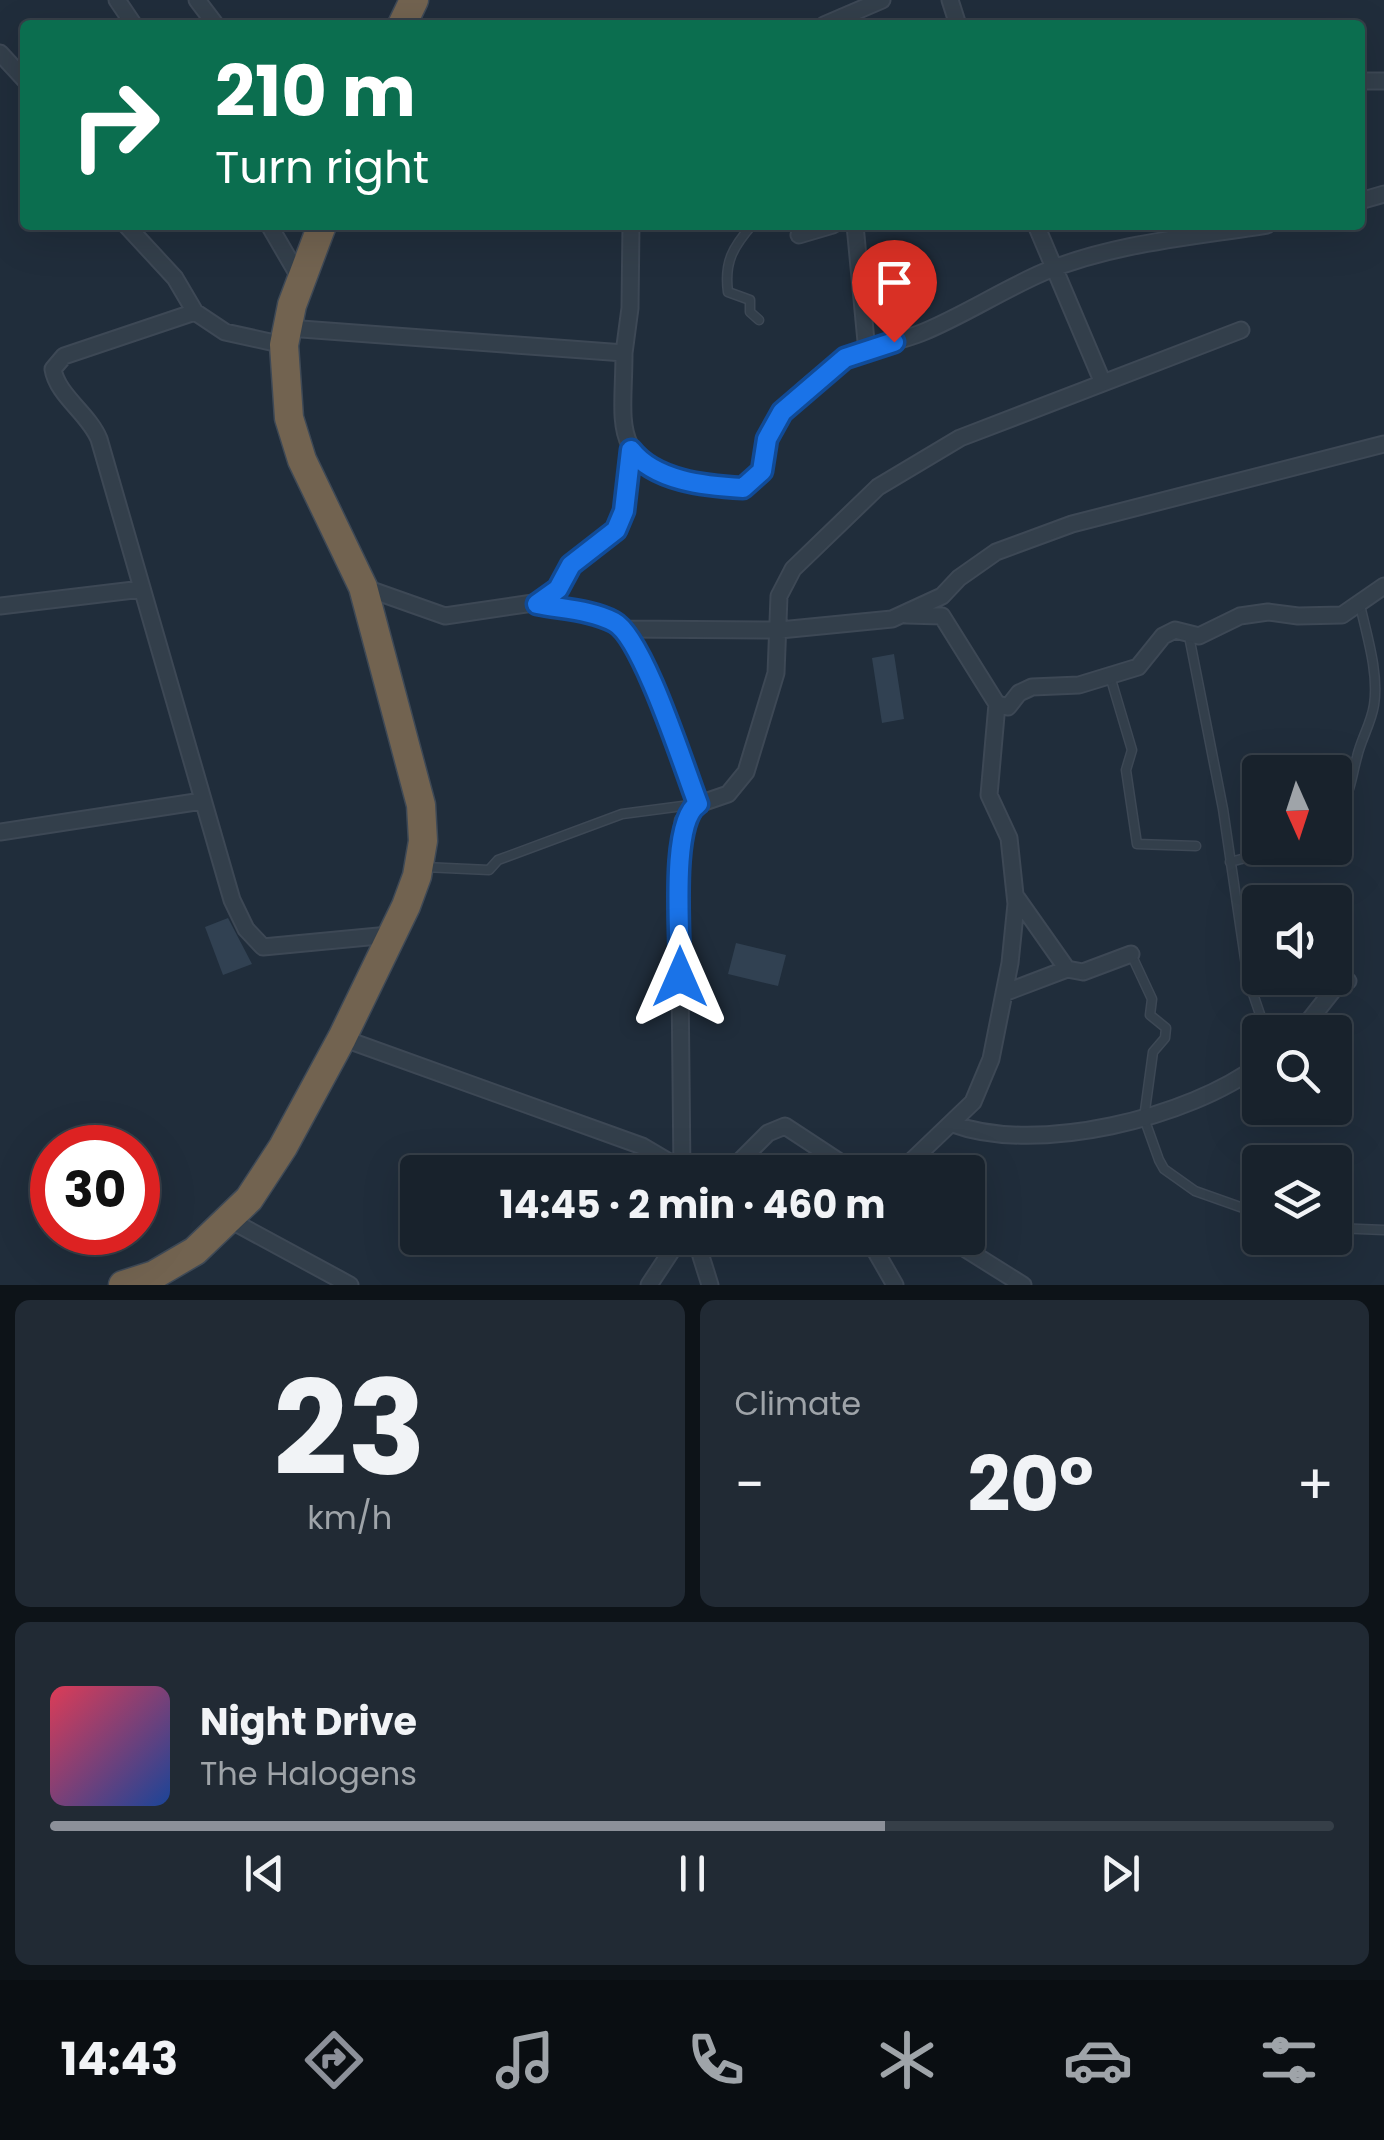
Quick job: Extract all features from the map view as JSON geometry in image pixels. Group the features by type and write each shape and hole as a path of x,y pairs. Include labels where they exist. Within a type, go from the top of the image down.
{"highway":[{"path":"123,1285 152,1280 195,1251 249,1199 342,1038 406,906 418,866 422,805 363,587 302,460 289,418 286,336 320,230"}],"street":[{"path":"197,0 212,20"},
{"path":"836,20 882,0"},
{"path":"0,53 20,75"},
{"path":"131,230 175,278 195,312 226,332 624,353"},
{"path":"272,230 301,280"},
{"path":"631,230 624,428 631,450 640,461 663,474 743,488 762,471 767,439 782,412 835,366 922,332 1054,268 1140,245 1235,230"},
{"path":"798,235 816,230"},
{"path":"855,230 867,352"},
{"path":"1038,230 1103,383"},
{"path":"195,312 64,356 53,369 55,380 92,422 99,439 202,801 232,900 246,930 263,946 389,935"},
{"path":"682,1155 679,884 683,821 698,804 728,794 746,772 776,673 780,596 793,569 878,487 960,438 1241,330"},
{"path":"363,587 446,616 537,604 598,617 623,628 780,630 892,619 942,596 996,552 1072,524 1384,444"},
{"path":"998,704 1008,707 1018,693 1032,687 1064,687 1138,666 1163,636 1175,630 1198,636 1240,616 1268,612 1342,615 1384,586"},
{"path":"0,606 142,589"},
{"path":"944,619 949,589"},
{"path":"898,614 942,616 998,704 989,795 1009,838 1015,895 1004,993 991,1059 973,1102 918,1155"},
{"path":"0,832 202,801"},
{"path":"1015,895 1067,970"},
{"path":"1004,993 1067,970 1083,972 1131,954"},
{"path":"1313,1015 1329,995"},
{"path":"342,1038 642,1146 656,1155"},
{"path":"952,1124 976,1133 1069,1133 1144,1118 1196,1099 1242,1074"},
{"path":"745,1155 768,1132 784,1126 829,1155"},
{"path":"230,1220 350,1285"},
{"path":"649,1285 669,1255"},
{"path":"701,1255 710,1285"},
{"path":"878,1255 895,1285"},
{"path":"975,1255 1023,1285"}],"lane":[{"path":"748,230 728,254 726,280 728,292 750,300 750,312 759,320"},
{"path":"537,604 558,589 571,565 616,530 624,511 631,450"},
{"path":"1352,788 1374,704 1376,679 1359,601"},
{"path":"418,866 489,870 498,860 622,814 698,804 662,715 649,670 623,628"},
{"path":"1189,634 1250,991 1259,1015"},
{"path":"1110,676 1132,750 1126,770 1133,833 1138,844 1196,846"},
{"path":"1230,862 1242,859"},
{"path":"1131,954 1152,999 1150,1015 1166,1028 1165,1038 1153,1052 1144,1118 1164,1169 1195,1191 1242,1208"},
{"path":"1352,1229 1384,1230"}],"building":[{"path":"894,654 904,719 882,723 872,658"},
{"path":"228,918 252,964 223,975 205,927"},
{"path":"736,943 786,955 778,986 728,974"}],"route":[{"path":"680,977 683,821 698,804 662,715 654,683 623,628 598,617 537,604 558,589 571,565 616,530 624,511 631,450 640,461 663,474 743,488 762,471 767,439 782,412 845,358 894,342"}]}
